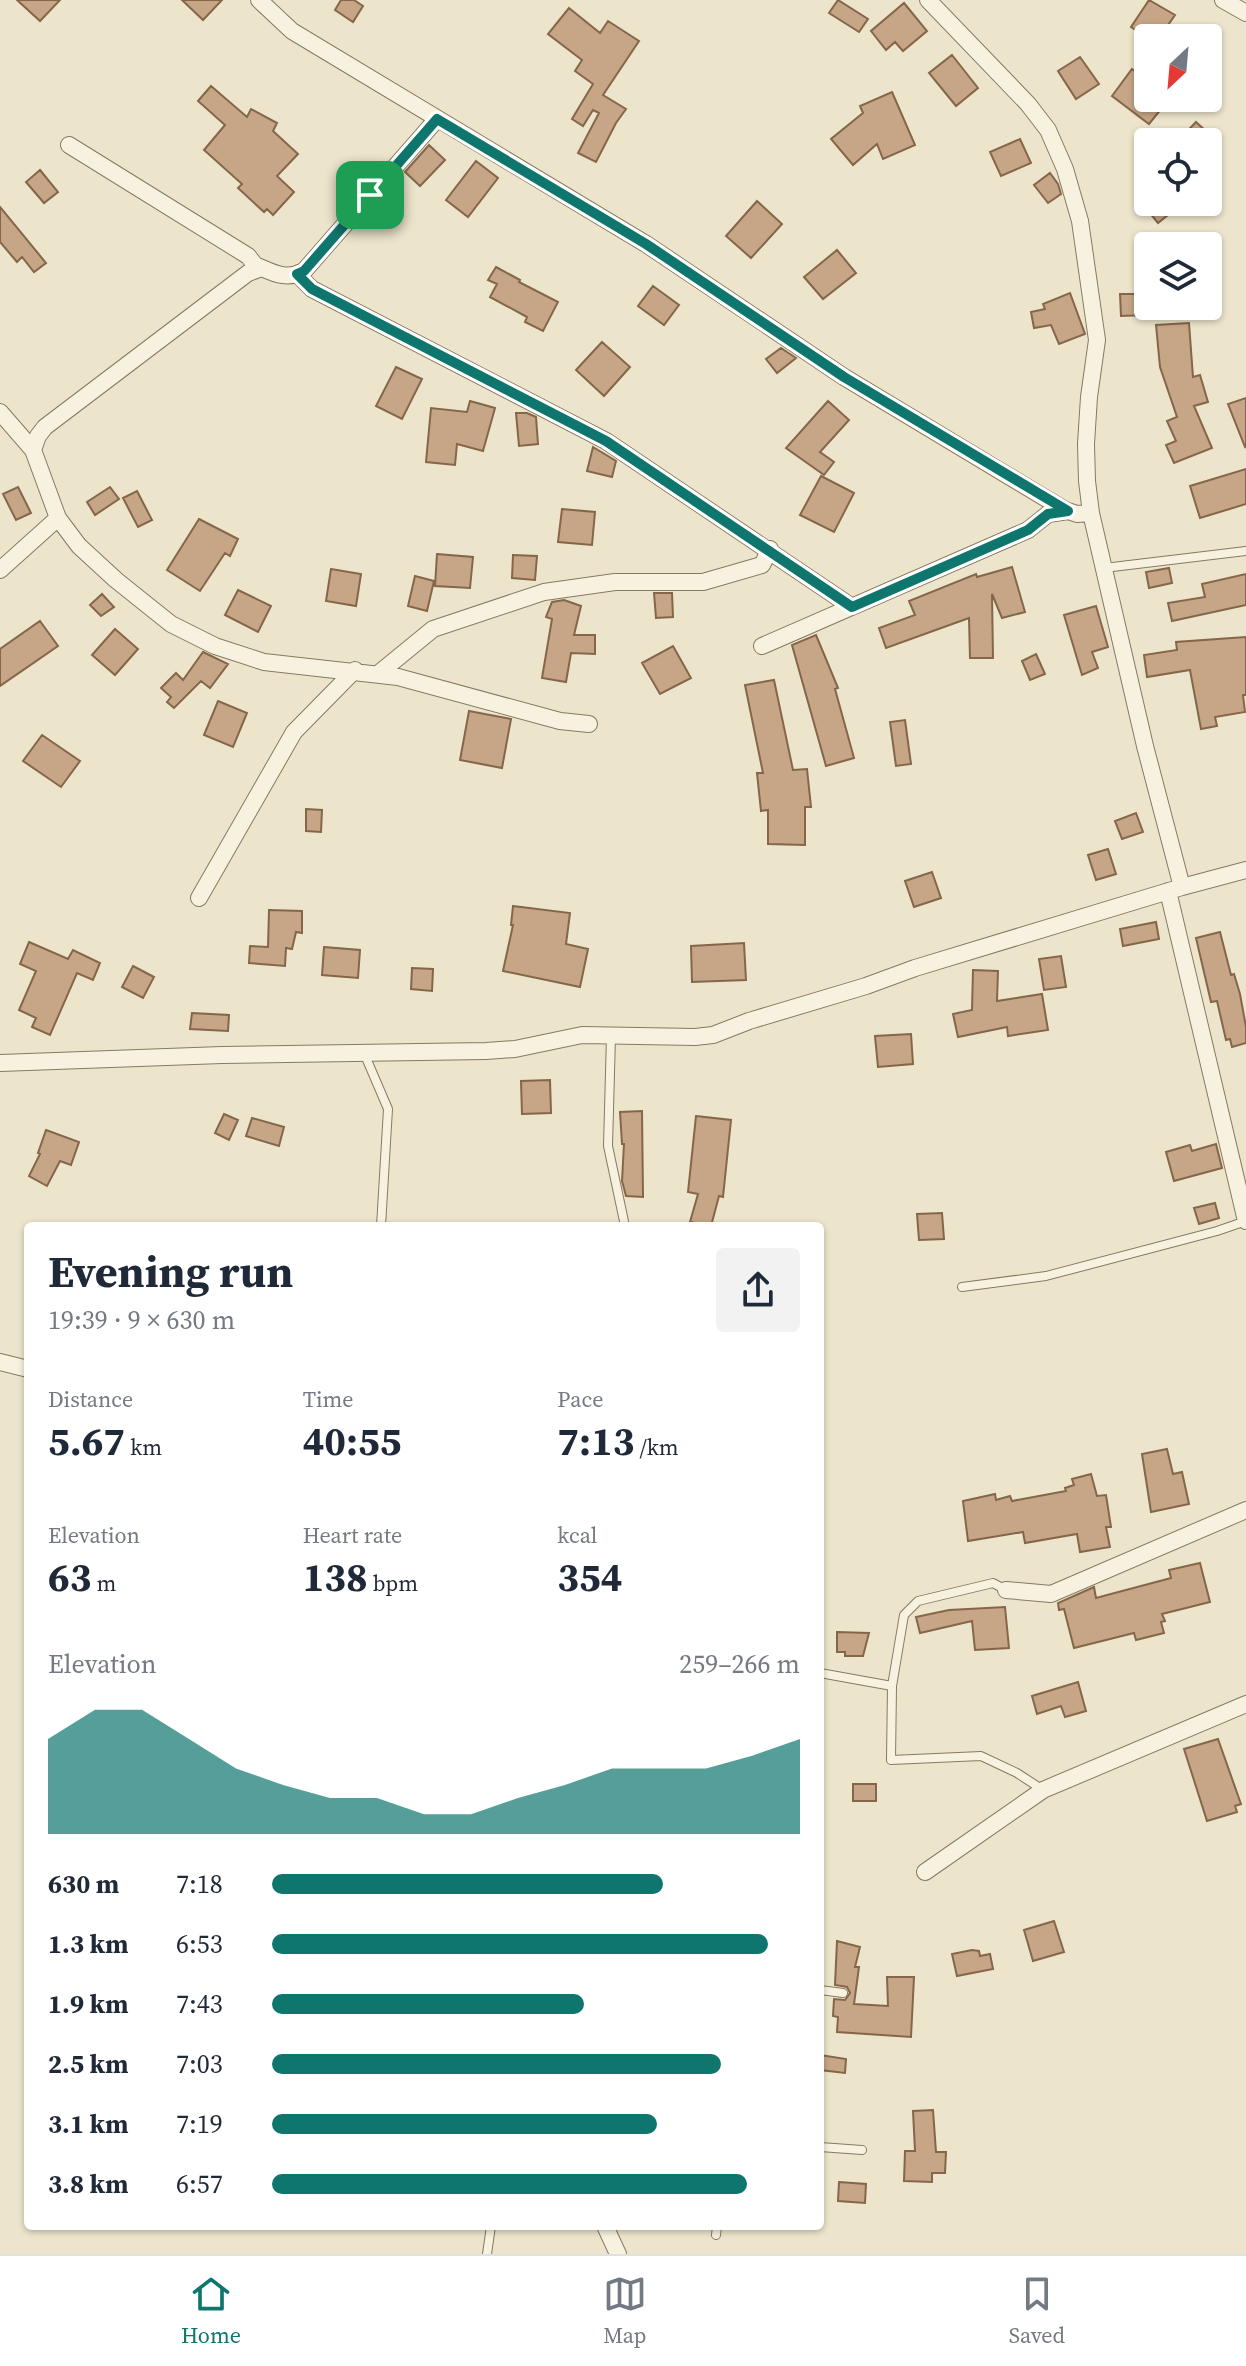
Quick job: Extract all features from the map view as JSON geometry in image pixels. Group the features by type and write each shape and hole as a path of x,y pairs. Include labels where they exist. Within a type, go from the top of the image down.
{"street":[{"path":"259,0 292,31 646,244 844,377 1068,511 1091,513"},
{"path":"928,0 1028,104 1048,130 1065,169 1080,221 1097,340 1086,444 1091,513 1145,746 1246,1221"},
{"path":"1223,0 1246,13"},
{"path":"69,145 248,256 255,265 292,277 304,271 437,119"},
{"path":"33,450 45,427 248,273 262,268"},
{"path":"297,274 312,289 606,441 852,607"},
{"path":"0,412 33,450 58,518 79,546 171,624 215,646 264,662 398,677 560,721 589,724"},
{"path":"762,646 1028,530 1048,514 1068,511"},
{"path":"0,570 58,518"},
{"path":"378,674 433,629 544,592 615,582 703,582 762,565 770,549"},
{"path":"199,898 294,732 355,670"},
{"path":"0,1063 515,1049 582,1035 713,1035 915,968 1246,870"},
{"path":"0,1362 24,1368"},
{"path":"1006,1590 1051,1594 1246,1510"},
{"path":"925,1872 1043,1790 1246,1704"},
{"path":"607,2230 618,2254"}],"lane":[{"path":"1103,568 1246,551"},
{"path":"611,1036 608,1146 624,1222"},
{"path":"364,1053 388,1109 381,1222"},
{"path":"962,1287 1046,1276 1246,1221"},
{"path":"1006,1590 993,1583 918,1601 904,1615 892,1686 891,1760 981,1756 1017,1773 1043,1790"},
{"path":"824,1674 892,1686"},
{"path":"824,1991 843,1993"},
{"path":"824,2147 862,2150"},
{"path":"487,2254 490,2230"}],"building":[{"path":"17,0 60,0 40,21"},
{"path":"182,0 222,0 203,20"},
{"path":"341,0 354,0 363,6 353,22 335,10"},
{"path":"838,0 868,19 859,32 829,13"},
{"path":"1149,0 1175,15 1169,24 1134,24 1134,29 1131,27"},
{"path":"904,3 927,31 903,51 895,42 886,50 871,31"},
{"path":"569,8 600,33 608,21 639,41 603,95 626,109 596,162 578,153 599,113 593,110 583,126 572,119 593,84 575,71 582,60 548,34"},
{"path":"952,55 978,88 956,106 929,73"},
{"path":"1080,57 1099,84 1076,99 1058,71"},
{"path":"1132,69 1134,112 1159,112 1149,124 1112,96"},
{"path":"211,86 247,117 251,109 277,123 273,131 298,154 277,176 294,192 273,215 267,209 264,212 238,188 242,184 204,150 225,125 198,101"},
{"path":"892,92 915,145 883,159 877,144 853,165 831,139 863,113 860,106"},
{"path":"1020,139 1031,163 1001,176 990,152"},
{"path":"429,145 445,160 420,186 405,172"},
{"path":"476,161 498,178 468,217 446,200"},
{"path":"40,170 58,192 44,203 26,182"},
{"path":"1050,173 1061,194 1048,203 1034,185"},
{"path":"757,201 782,224 751,258 726,236"},
{"path":"0,207 46,263 34,272 22,257 17,262 0,242"},
{"path":"1152,216 1167,216 1158,223"},
{"path":"837,250 856,273 823,299 804,277"},
{"path":"496,267 558,302 543,331 525,322 527,317 490,297 497,284 488,280"},
{"path":"653,286 679,305 664,325 638,306"},
{"path":"1070,293 1085,334 1059,344 1051,325 1034,328 1031,312 1045,309 1043,304"},
{"path":"1120,294 1134,294 1134,316 1121,316"},
{"path":"1189,323 1193,377 1200,375 1208,402 1194,406 1212,448 1174,463 1166,445 1176,441 1167,421 1177,417 1160,367 1156,325"},
{"path":"602,342 630,367 604,396 576,370"},
{"path":"781,348 796,358 777,373 766,359"},
{"path":"396,367 422,379 402,419 376,406"},
{"path":"1246,398 1246,446 1245,447 1228,404"},
{"path":"470,401 495,408 483,451 457,444 455,465 426,462 431,408 467,412"},
{"path":"828,401 849,420 820,452 834,462 824,475 786,448"},
{"path":"516,413 536,417 538,444 519,446"},
{"path":"593,447 616,461 612,477 587,471"},
{"path":"1246,469 1246,504 1200,518 1190,486"},
{"path":"821,476 854,493 834,532 800,515"},
{"path":"18,487 31,513 16,520 3,494"},
{"path":"110,487 119,499 95,515 87,502"},
{"path":"137,491 152,520 138,527 123,498"},
{"path":"562,509 595,512 592,545 558,542"},
{"path":"199,519 238,539 230,556 225,553 200,591 167,570"},
{"path":"437,554 473,557 470,588 435,586"},
{"path":"513,555 537,556 535,580 512,578"},
{"path":"1012,567 1025,612 1002,618 992,594 993,658 970,658 969,618 886,648 879,628 915,615 909,601 976,574 977,577"},
{"path":"1169,568 1172,583 1149,588 1146,572"},
{"path":"331,569 361,574 356,606 326,601"},
{"path":"1246,574 1246,605 1172,621 1168,603 1205,597 1202,584"},
{"path":"415,576 434,581 427,611 408,606"},
{"path":"238,590 271,606 258,632 225,615"},
{"path":"654,593 672,593 673,617 656,618"},
{"path":"102,594 114,607 101,616 90,605"},
{"path":"564,600 581,606 574,635 595,635 595,654 571,653 566,682 542,678 552,619 546,617 552,602"},
{"path":"1096,606 1108,647 1092,652 1098,668 1082,675 1064,615"},
{"path":"40,621 58,646 0,686 0,649"},
{"path":"115,629 138,649 115,675 92,655"},
{"path":"816,635 838,688 835,689 854,758 826,766 792,645"},
{"path":"1246,637 1245,712 1215,717 1217,726 1201,729 1190,670 1147,677 1144,655 1177,650 1176,642"},
{"path":"673,646 691,678 660,694 642,663"},
{"path":"203,652 228,664 210,688 201,681 174,708 167,702 171,697 161,688 176,673 183,680"},
{"path":"1036,654 1045,674 1030,680 1022,661"},
{"path":"774,680 793,770 807,769 811,807 805,807 805,845 768,844 768,810 761,811 757,773 763,773 745,685"},
{"path":"218,701 247,713 233,747 204,735"},
{"path":"469,711 511,719 502,768 460,760"},
{"path":"905,720 911,764 896,766 890,722"},
{"path":"42,735 80,761 61,787 23,761"},
{"path":"306,809 322,810 321,832 306,831"},
{"path":"1136,813 1143,832 1122,839 1115,821"},
{"path":"1108,849 1116,874 1096,880 1088,855"},
{"path":"932,872 941,898 914,907 905,881"},
{"path":"513,906 570,913 566,944 588,949 580,987 503,971 513,925"},
{"path":"269,910 302,911 302,933 296,932 292,949 286,948 285,966 249,963 250,946 268,947"},
{"path":"1156,922 1159,939 1123,946 1120,929"},
{"path":"1220,932 1231,975 1234,974 1240,994 1246,1027 1246,1043 1232,1047 1230,1039 1226,1040 1217,1001 1211,1002 1196,938"},
{"path":"29,942 68,959 73,950 100,963 93,980 77,973 50,1035 32,1027 36,1018 19,1010 36,971 20,964"},
{"path":"744,943 746,980 692,982 691,946"},
{"path":"324,947 360,950 358,978 322,975"},
{"path":"1061,956 1066,987 1044,990 1039,959"},
{"path":"133,966 154,977 143,998 122,987"},
{"path":"412,968 433,969 432,991 411,989"},
{"path":"973,970 998,971 997,1001 1042,994 1048,1030 1008,1036 1007,1027 958,1037 953,1014 972,1010"},
{"path":"192,1013 229,1015 228,1031 190,1029"},
{"path":"911,1034 913,1064 878,1067 875,1036"},
{"path":"550,1080 551,1113 522,1114 521,1081"},
{"path":"642,1111 643,1197 626,1196 622,1181 624,1144 620,1112"},
{"path":"224,1114 238,1120 229,1140 215,1133"},
{"path":"696,1116 731,1120 723,1197 719,1196 712,1222 690,1222 698,1194 688,1192"},
{"path":"252,1118 284,1127 279,1146 246,1136"},
{"path":"46,1130 79,1142 71,1165 60,1161 47,1186 29,1176 40,1154"},
{"path":"1216,1144 1222,1168 1174,1181 1166,1152 1190,1145 1192,1151"},
{"path":"1215,1203 1219,1218 1199,1224 1194,1208"},
{"path":"942,1213 944,1239 919,1240 917,1214"},
{"path":"1167,1449 1173,1474 1182,1472 1189,1504 1151,1512 1142,1454"},
{"path":"1091,1474 1097,1496 1106,1495 1111,1527 1106,1527 1110,1547 1080,1552 1077,1534 1025,1543 1023,1532 968,1541 963,1501 995,1494 996,1500 1010,1496 1012,1501 1066,1491 1065,1488 1074,1485 1072,1479"},
{"path":"1200,1563 1210,1602 1162,1614 1164,1633 1136,1640 1134,1633 1074,1648 1064,1609 1059,1610 1058,1603 1094,1587 1096,1598 1171,1578 1169,1570"},
{"path":"1005,1607 1009,1648 975,1650 972,1621 920,1633 916,1617 949,1610"},
{"path":"837,1632 869,1633 863,1656 845,1656 845,1652 837,1652"},
{"path":"1078,1682 1086,1711 1065,1717 1061,1706 1037,1714 1032,1696"},
{"path":"1218,1739 1241,1804 1235,1806 1237,1812 1207,1821 1184,1749"},
{"path":"853,1784 876,1784 876,1801 853,1801"},
{"path":"1054,1921 1064,1952 1033,1961 1024,1930"},
{"path":"837,1941 860,1947 855,1967 859,1967 854,2004 888,2006 887,1977 914,1977 911,2037 837,2032 838,2017 833,2016 834,1999 845,2000 850,1993 847,1987 835,1985"},
{"path":"979,1951 980,1956 990,1954 993,1969 957,1976 952,1954"},
{"path":"824,2056 846,2059 845,2073 824,2070"},
{"path":"933,2110 936,2152 946,2152 945,2173 932,2173 932,2182 904,2181 905,2151 915,2151 913,2111"},
{"path":"839,2182 866,2184 865,2203 838,2201"}],"route":[{"path":"437,119 646,244 844,377 1068,511 1048,514 1028,530 852,607 606,441 312,289 297,274 304,271 370,195 437,119"}]}
